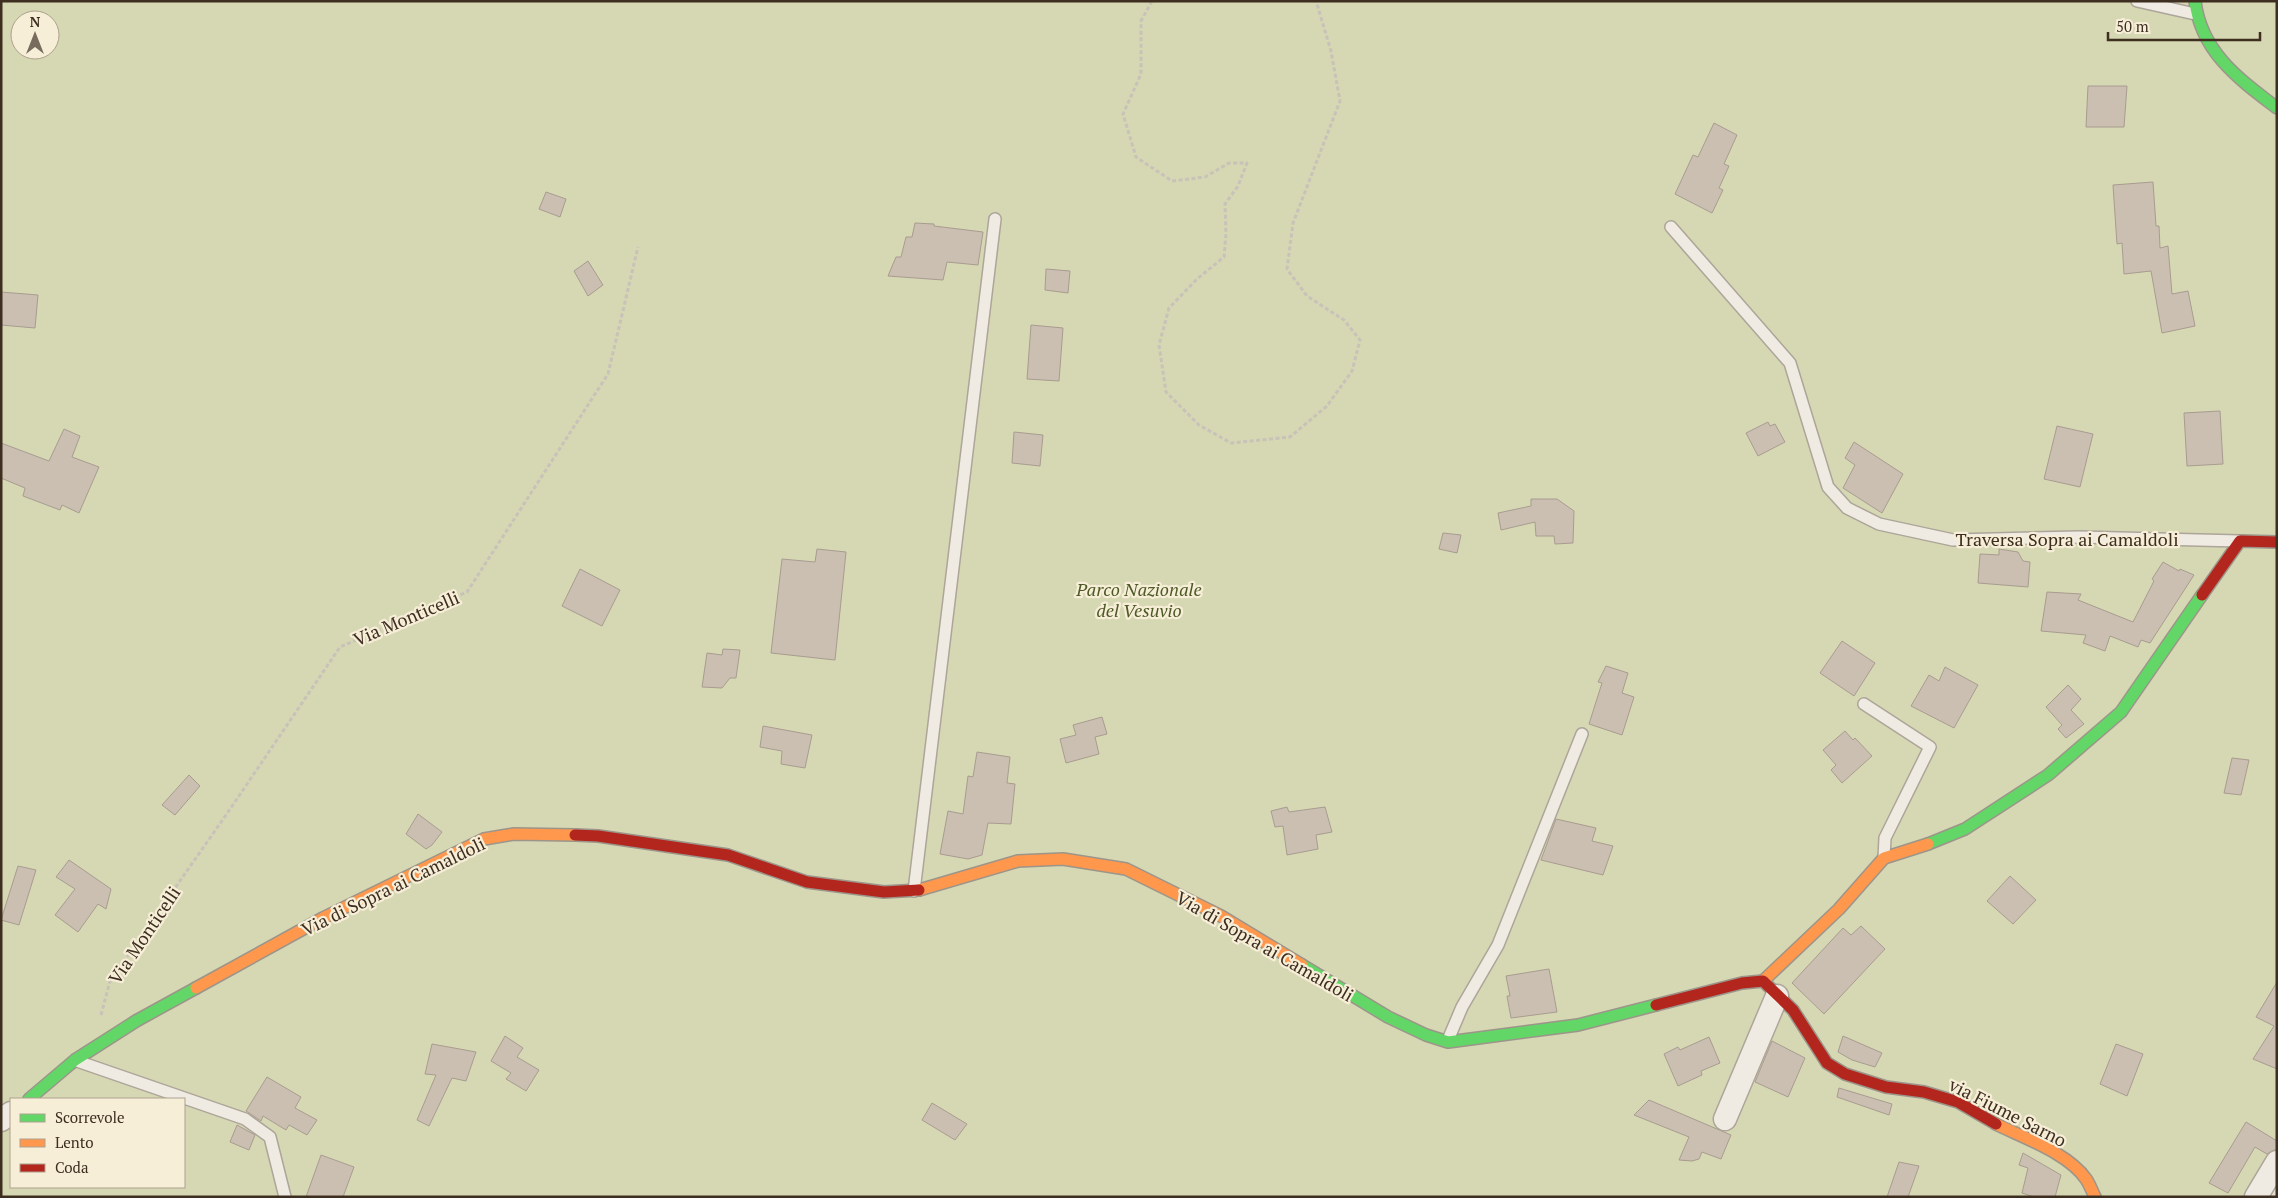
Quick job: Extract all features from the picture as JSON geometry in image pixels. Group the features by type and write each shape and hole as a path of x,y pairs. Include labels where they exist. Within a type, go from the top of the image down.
{"street":[{"path":"2195,1 2195,14 2212,51 2277,108"},
{"path":"1725,1119 1770,989 1884,858 1928,844 1965,829 2048,775 2121,712 2240,541 2277,542"},
{"name":"Via di Sopra ai Camaldoli","path":"30,1098 92,1048 136,1021 323,918 484,839 514,834 559,834 631,840 728,855 807,882 884,892 914,891 1018,861 1063,859 1126,869 1221,916 1388,1017 1426,1035 1448,1042 1578,1025 1742,983 1770,989"},
{"name":"via Fiume Sarno","path":"1770,989 1792,1010 1827,1063 1845,1074 1886,1088 1924,1092 1958,1102 1997,1125 2030,1139 2072,1164 2086,1180 2095,1197"},
{"path":"2256,1197 2277,1162"}],"lane":[{"path":"2137,1 2195,14"},
{"path":"914,891 995,219"},
{"name":"Traversa Sopra ai Camaldoli","path":"1671,227 1790,363 1828,487 1847,508 1879,524 1954,540 2079,537 2240,541"},
{"path":"1864,704 1930,747 1885,838 1884,858"},
{"path":"1448,1042 1462,1007 1498,945 1582,734"},
{"path":"75,1060 184,1098"},
{"path":"185,1098 245,1119 270,1137 285,1197"}],"path":[{"path":"1152,1 1141,21 1141,74 1123,114 1136,157 1172,181 1205,177 1229,163 1247,163 1238,186 1225,204 1226,234 1224,257 1197,279 1170,308 1159,346 1166,392 1199,425 1231,443 1290,438 1327,406 1352,371 1360,340 1344,320 1307,296 1287,269 1293,223 1340,101 1331,51 1316,1"},
{"name":"Via Monticelli","path":"92,1048 110,981 340,647 467,592 608,374 638,247"}],"green space":[{"name":"Parco Nazionale del Vesuvio","path":"1,1 2277,1 2277,1183 2270,1197 1,1197"}],"building":[{"path":"2088,86 2127,86 2124,127 2086,127"},
{"path":"1714,123 1737,135 1724,164 1729,166 1719,188 1723,190 1712,213 1675,194 1693,155 1698,157"},
{"path":"2153,182 2156,226 2159,226 2160,248 2168,246 2172,294 2188,291 2195,326 2162,333 2151,271 2124,274 2122,243 2117,244 2113,185"},
{"path":"546,192 566,199 560,217 539,209"},
{"path":"915,223 934,224 934,226 983,232 978,265 947,262 943,280 888,276 896,257 901,257 906,237 912,237"},
{"path":"588,261 603,285 588,296 574,271"},
{"path":"1046,269 1070,271 1068,293 1045,290"},
{"path":"1,292 38,295 35,328 1,325"},
{"path":"1031,325 1063,328 1059,381 1027,379"},
{"path":"2220,411 2223,464 2187,466 2184,413"},
{"path":"1768,422 1770,426 1775,424 1785,442 1758,456 1746,433"},
{"path":"2057,426 2093,434 2080,487 2044,479"},
{"path":"64,429 80,436 72,457 99,467 79,513 62,505 60,510 23,496 25,488 1,478 1,443 49,461"},
{"path":"1014,432 1043,435 1040,466 1012,463"},
{"path":"1854,442 1903,474 1882,513 1843,488 1855,465 1845,458"},
{"path":"1531,499 1557,499 1574,511 1573,543 1555,544 1554,536 1536,536 1535,522 1501,530 1498,513 1531,506"},
{"path":"1443,533 1461,535 1457,553 1439,549"},
{"path":"817,549 846,552 835,660 771,653 782,559 815,562"},
{"path":"1999,549 2018,552 2023,561 2030,562 2028,587 1978,583 1980,554 1999,555"},
{"path":"2163,562 2179,571 2180,569 2194,575 2150,643 2141,640 2138,647 2110,636 2105,651 2083,643 2086,635 2041,631 2047,592 2081,594 2078,600 2133,622 2154,581 2152,579"},
{"path":"580,569 620,590 602,626 562,606"},
{"path":"1842,641 1875,663 1854,696 1820,673"},
{"path":"723,649 740,650 736,678 730,678 722,688 702,687 707,653 722,655"},
{"path":"1606,666 1628,673 1622,693 1634,697 1622,735 1589,724 1602,683 1598,682"},
{"path":"1945,667 1978,685 1954,728 1911,706 1929,675 1939,681"},
{"path":"2068,685 2081,699 2071,710 2084,724 2066,738 2058,729 2062,725 2046,707"},
{"path":"1102,717 1107,734 1095,737 1099,754 1066,763 1060,739 1076,735 1073,725"},
{"path":"763,726 812,735 805,768 781,764 782,751 760,747"},
{"path":"1845,731 1853,740 1855,738 1872,756 1842,783 1831,770 1836,765 1823,750"},
{"path":"977,752 1010,757 1007,783 1015,784 1011,824 988,823 982,855 968,859 940,854 948,811 963,814 968,776 973,777"},
{"path":"2232,758 2249,760 2241,795 2224,793"},
{"path":"189,775 200,786 175,815 162,805"},
{"path":"1287,807 1289,812 1325,807 1332,832 1316,835 1318,849 1287,855 1283,826 1275,827 1271,811"},
{"path":"418,814 442,832 432,845 426,849 406,834"},
{"path":"1556,819 1596,828 1592,841 1613,846 1603,875 1541,860"},
{"path":"69,860 111,889 106,909 98,904 78,932 55,915 75,889 56,877"},
{"path":"18,866 36,870 19,925 1,920"},
{"path":"2010,876 2036,900 2013,924 1987,901"},
{"path":"1861,926 1885,949 1824,1014 1792,983 1843,928 1851,935"},
{"path":"1549,969 1557,1012 1511,1018 1507,996 1510,996 1506,976"},
{"path":"2277,982 2277,1069 2253,1059 2274,1026 2256,1017"},
{"path":"505,1036 523,1048 517,1057 539,1070 526,1091 506,1079 511,1073 491,1061"},
{"path":"1843,1036 1882,1053 1875,1067 1852,1060 1838,1052"},
{"path":"1709,1037 1720,1063 1701,1071 1702,1075 1678,1086 1664,1054 1678,1047 1680,1050"},
{"path":"1772,1041 1805,1058 1788,1097 1755,1082"},
{"path":"432,1044 476,1052 466,1081 452,1078 429,1126 417,1120 436,1075 425,1074"},
{"path":"2116,1044 2143,1054 2127,1096 2100,1084"},
{"path":"267,1077 301,1097 295,1108 317,1120 307,1135 289,1125 286,1130 263,1116 261,1121 246,1111"},
{"path":"1839,1088 1892,1104 1889,1115 1837,1097"},
{"path":"1649,1100 1731,1135 1721,1159 1702,1152 1699,1159 1692,1161 1679,1160 1689,1137 1634,1115"},
{"path":"932,1103 967,1124 955,1140 922,1120"},
{"path":"2246,1122 2277,1141 2277,1149 2267,1154 2255,1147 2228,1193 2209,1183"},
{"path":"237,1125 255,1135 249,1150 230,1142"},
{"path":"2023,1153 2061,1175 2055,1197 2034,1197 2022,1193 2028,1168 2019,1165"},
{"path":"321,1155 354,1167 343,1197 306,1197"},
{"path":"1899,1162 1919,1166 1908,1197 1887,1197"}],"traffic: fast":[{"path":"2195,1 2205,35 2214,50 2236,75 2277,108"},
{"path":"1928,844 1965,829 2048,775 2121,712 2202,595"},
{"path":"1302,965 1388,1017 1426,1035 1448,1042 1578,1025 1656,1005"},
{"path":"30,1098 75,1060 136,1021 196,988"}],"traffic: slow":[{"path":"196,988 323,918 484,839 514,834 575,835"},
{"path":"1763,981 1839,909 1884,858 1928,844"},
{"path":"919,890 1018,861 1063,859 1126,869 1221,916 1302,965"},
{"path":"1996,1124 2045,1147 2068,1161 2086,1179 2095,1197"}],"traffic: jam":[{"path":"2202,595 2240,541 2277,542"},
{"path":"575,835 598,836 728,855 807,882 884,892 919,890"},
{"path":"1656,1005 1742,983 1763,981 1793,1010 1827,1063 1845,1074 1886,1087 1924,1092 1958,1102 1996,1124"}]}
